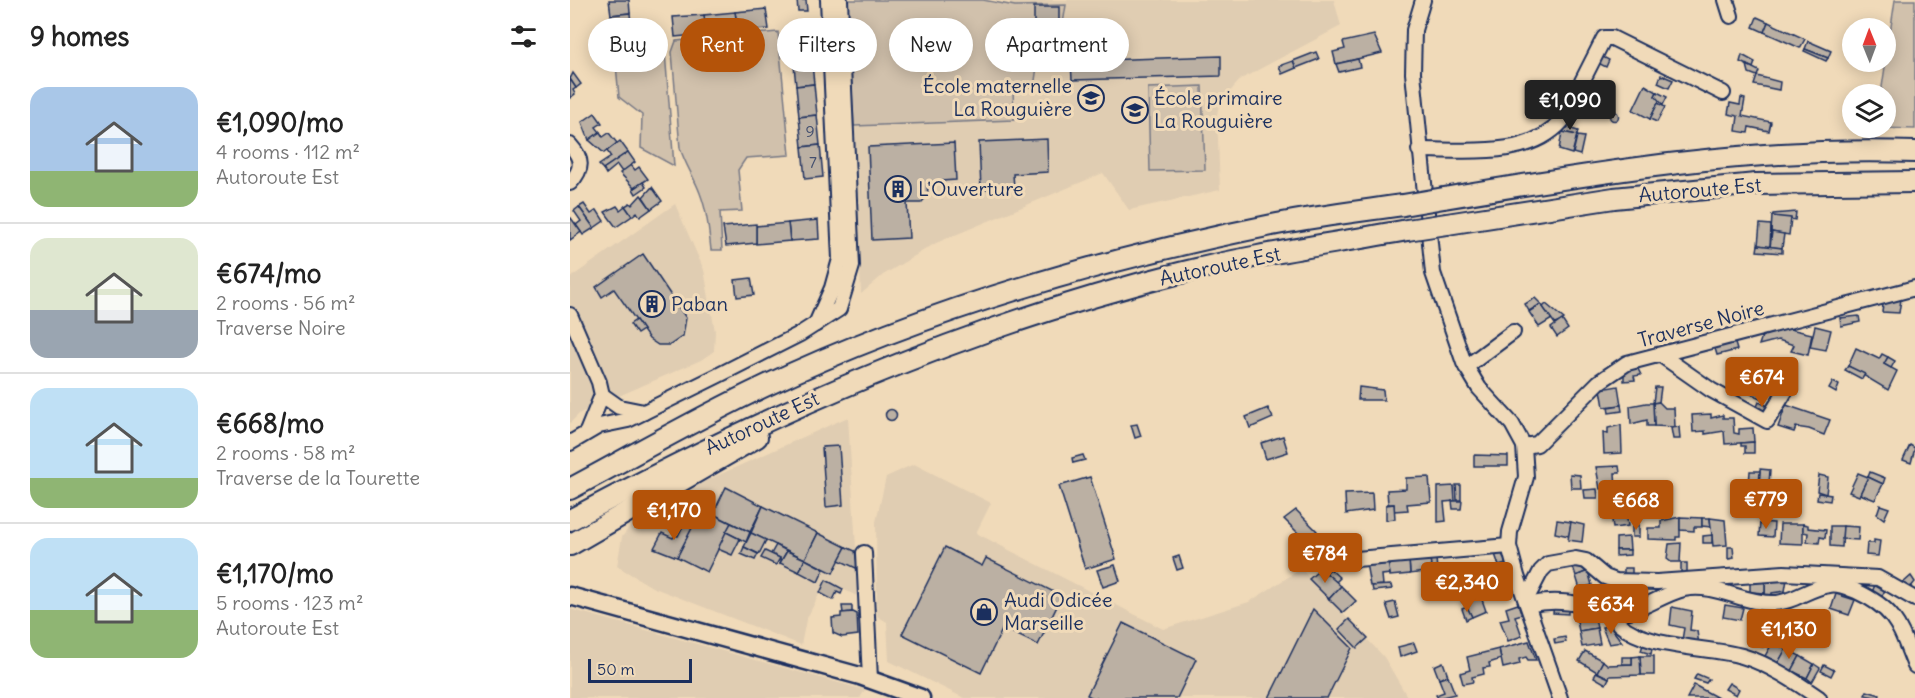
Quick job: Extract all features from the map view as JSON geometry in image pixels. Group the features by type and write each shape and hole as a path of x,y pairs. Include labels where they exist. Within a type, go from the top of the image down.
{"highway":[{"name":"Autoroute Est","path":"570,489 764,387 894,332 1055,278 1158,250 1279,224 1609,170 1747,156 1915,152"},
{"name":"Autoroute Est","path":"570,520 666,469 776,415 920,354 1083,299 1182,272 1407,230 1614,198 1756,184 1915,182"},
{"path":"570,545 848,384"}],"main road":[{"path":"570,596 870,679 921,698"}],"street":[{"path":"816,324 832,288 840,260 828,0"},
{"path":"570,443 587,432 610,422 628,420 816,324 839,309 852,266 840,0"},
{"path":"1423,0 1414,30 1413,73 1433,273 1466,367 1479,388 1512,424 1524,446 1526,477 1510,532 1509,546 1560,698"},
{"path":"1726,0 1731,16"},
{"path":"1419,150 1518,146 1536,142 1552,133 1562,121 1604,38 1612,38 1723,93"},
{"path":"570,145 578,154 581,166 578,175 570,183"},
{"name":"Traverse Noire","path":"1524,446 1538,444 1613,370 1627,363 1915,288"},
{"path":"570,315 599,382 602,395 587,432"},
{"path":"1466,367 1513,332"},
{"path":"1661,355 1711,390 1767,421 1786,390"},
{"path":"602,395 619,407 644,412"},
{"path":"1333,561 1509,546"},
{"path":"864,553 870,679"},
{"path":"1527,603 1541,571 1548,564 1576,559 1586,561 1605,577 1616,581 1657,582 1784,573 1878,578 1915,599"},
{"path":"1527,603 1572,601 1616,613 1647,605 1684,590 1717,591 1773,603 1787,601 1830,584 1844,586 1878,601 1891,613 1915,666"},
{"path":"1616,613 1619,624 1635,634 1741,656 1764,664 1819,698"}],"shaded area":[{"path":"847,0 983,0 1015,6 1066,5 1064,18 985,18 985,72 1036,72 1034,87 1013,88 1014,120 854,126 851,72 877,72 877,18 848,18"},
{"path":"1010,0 1334,0 1341,26 1241,79 1219,104 1217,115 1220,190 1129,210 1103,173 936,243 883,275 861,294 854,126 1014,120 1013,88 1026,72 1129,72 1129,18 1054,18 1065,5 1010,6"},
{"path":"1895,0 1915,0 1915,129 1896,128 1896,84 1882,84 1884,72 1896,72 1896,18 1892,18"},
{"path":"777,32 777,72 782,72 790,155 746,158 738,170 742,211 720,212 722,250 711,250 702,200 680,148 672,52 676,41 680,41 680,72 765,72 765,33"},
{"path":"617,72 667,72 674,166 641,148 642,115 619,97"},
{"path":"1202,86 1205,170 1150,171 1148,88"},
{"path":"675,204 704,270 715,331 714,351 701,360 580,413 570,423 570,278"},
{"path":"848,417 859,597 826,581 806,620 801,645 652,587 617,566 622,537 643,509"},
{"path":"914,464 991,503 976,533 1163,629 1249,602 1301,569 1384,657 1408,698 964,698 889,661 887,622 877,616 876,522 886,477"},
{"path":"570,609 865,690 860,698 570,698"}],"building":[{"path":"609,0 629,0 630,13 611,15"},
{"path":"797,0 806,0 807,11 798,11"},
{"path":"1034,7 1059,7 1059,18 1034,18"},
{"path":"766,9 769,29 765,29 765,18 736,18 735,12"},
{"path":"735,12 736,18 704,18 704,15"},
{"path":"630,13 630,18 611,18 611,15"},
{"path":"704,15 704,18 680,18 680,37 675,37 673,17"},
{"path":"1757,17 1768,22 1764,32 1753,27"},
{"path":"1768,22 1805,39 1800,48 1764,32"},
{"path":"1374,35 1382,53 1336,64 1333,52 1345,49 1343,42"},
{"path":"1808,41 1831,51 1828,58 1805,49"},
{"path":"1805,49 1828,58 1826,61 1804,51"},
{"path":"1316,52 1319,59 1296,68 1293,61"},
{"path":"1742,55 1755,62 1753,68 1740,62"},
{"path":"1221,56 1221,76 1072,80 1072,72 1129,72 1129,59"},
{"path":"1601,56 1609,60 1606,67 1598,63"},
{"path":"1358,59 1360,67 1339,72 1336,64"},
{"path":"1293,61 1296,68 1282,74 1279,66"},
{"path":"1747,65 1759,71 1757,76 1749,73"},
{"path":"795,72 813,72 814,84 796,86"},
{"path":"573,73 581,84 576,88 570,79"},
{"path":"1661,75 1673,80 1669,88 1658,83"},
{"path":"1757,76 1780,82 1779,90 1754,85"},
{"path":"570,79 576,88 573,90 575,94 570,98"},
{"path":"814,84 817,115 799,117 796,86"},
{"path":"1645,85 1657,92 1655,96 1660,99 1650,119 1633,110"},
{"path":"1657,92 1667,97 1663,105 1655,96"},
{"path":"1741,98 1745,99 1742,116 1771,122 1769,131 1749,127 1748,133 1736,131 1738,116 1728,114 1730,103 1740,105"},
{"path":"1658,103 1665,107 1657,122 1650,119"},
{"path":"1614,111 1619,116 1614,121 1609,116"},
{"path":"595,113 602,123 596,127 600,132 589,140 582,122"},
{"path":"817,115 820,145 802,147 799,117"},
{"path":"1565,127 1578,131 1577,135 1562,132"},
{"path":"600,132 603,137 609,133 617,143 604,153 589,140"},
{"path":"1562,132 1577,135 1572,154 1559,150"},
{"path":"1577,136 1584,137 1580,155 1573,153"},
{"path":"1047,139 1048,172 1013,174 1014,188 981,190 979,142"},
{"path":"620,141 628,152 603,169 599,165 611,157 607,151"},
{"name":"L'Ouverture","path":"954,143 956,180 927,182 928,195 921,203 907,203 909,238 872,240 868,147"},
{"path":"820,145 823,177 805,179 802,147"},
{"path":"628,152 635,162 622,172 617,165 606,174 603,169"},
{"path":"631,165 635,170 639,167 648,179 634,188 620,173"},
{"path":"643,182 646,187 636,194 633,189"},
{"path":"652,187 662,201 651,209 643,197"},
{"path":"641,195 651,209 640,217 637,212 632,216 625,206 630,203 632,205"},
{"path":"584,204 591,214 597,210 604,221 594,228 579,207"},
{"path":"617,206 620,210 625,206 632,216 616,227 605,212"},
{"path":"579,207 594,228 583,235 576,225 581,221 574,211"},
{"path":"1796,212 1795,220 1772,216 1773,214"},
{"path":"1772,216 1791,218 1789,235 1771,232"},
{"path":"570,219 581,232 570,240"},
{"path":"818,220 819,239 790,241 788,223"},
{"path":"788,223 790,241 756,244 756,226"},
{"path":"756,224 756,243 726,246 723,227"},
{"path":"1760,224 1771,225 1770,247 1758,245"},
{"path":"1772,232 1784,234 1782,248 1770,247"},
{"path":"1758,245 1782,248 1782,253 1757,251"},
{"name":"Paban","path":"643,254 686,318 683,336 670,345 658,345 649,339 614,289 602,297 596,287"},
{"path":"751,278 754,295 737,297 735,280"},
{"path":"1535,298 1541,304 1529,311 1525,304"},
{"path":"1901,299 1899,313 1882,312 1883,304"},
{"path":"1541,304 1552,319 1539,327 1529,312"},
{"path":"1546,304 1564,319 1555,324 1543,307"},
{"path":"1859,316 1860,322 1841,326 1840,318"},
{"path":"636,320 643,330 637,334 630,324"},
{"path":"1562,320 1568,329 1557,337 1551,328"},
{"path":"1815,326 1831,330 1826,350 1810,347"},
{"path":"1781,327 1812,334 1808,355 1791,351 1794,345 1778,340 1759,345 1762,336 1780,331"},
{"path":"1734,340 1737,350 1717,355 1714,345"},
{"path":"1856,348 1879,359 1882,354 1888,357 1884,364 1897,371 1888,390 1848,366"},
{"path":"1888,357 1895,361 1891,368 1884,364"},
{"path":"1636,365 1641,375 1634,376 1635,380 1624,381 1624,369"},
{"path":"1848,366 1865,374 1862,379 1845,370"},
{"path":"1755,369 1774,377 1765,400 1751,394 1754,386 1749,384"},
{"path":"1833,382 1839,385 1836,393 1829,389"},
{"path":"1618,386 1621,405 1604,407 1601,389"},
{"path":"1359,387 1383,390 1384,400 1358,400"},
{"path":"1655,387 1661,387 1659,402 1653,403"},
{"path":"1659,402 1665,408 1674,408 1675,427 1654,426 1653,403"},
{"path":"1759,402 1768,406 1765,413 1756,409"},
{"path":"1653,403 1654,426 1647,426 1647,420 1631,424 1630,406"},
{"path":"1621,405 1622,411 1609,413 1608,407"},
{"path":"1786,405 1830,420 1824,435 1809,429 1796,427 1794,432 1778,427"},
{"path":"1268,408 1273,418 1250,428 1246,417"},
{"path":"891,409 897,415 891,421 885,415"},
{"path":"1711,414 1711,418 1723,415 1723,418 1733,418 1734,433 1739,434 1739,429 1753,428 1754,442 1725,444 1724,431 1705,434 1705,431 1693,432 1692,415"},
{"path":"1137,424 1141,436 1135,438 1131,425"},
{"path":"1621,425 1622,453 1604,454 1603,433 1608,434 1608,428"},
{"path":"1679,427 1680,439 1673,439 1671,428"},
{"path":"1283,436 1288,452 1266,459 1261,443"},
{"path":"1754,442 1754,453 1745,453 1745,446 1741,446 1741,443"},
{"path":"1910,445 1915,448 1911,463 1903,460"},
{"path":"839,446 843,505 826,507 822,447"},
{"path":"1083,455 1085,460 1073,463 1072,458"},
{"path":"1474,455 1508,456 1508,466 1474,466"},
{"path":"1619,466 1620,473 1615,473 1616,487 1600,489 1596,467"},
{"path":"1760,469 1770,470 1769,484 1759,483"},
{"path":"1750,471 1760,471 1759,486 1749,486"},
{"path":"1870,472 1885,478 1883,484 1868,477"},
{"path":"1858,473 1868,477 1859,496 1849,492"},
{"path":"1570,474 1580,475 1581,488 1571,488"},
{"path":"1819,475 1828,477 1826,494 1817,491"},
{"path":"1090,477 1116,559 1085,569 1059,486"},
{"path":"1429,477 1431,502 1407,504 1408,510 1394,511 1394,504 1388,504 1387,490 1406,489 1406,478"},
{"path":"1868,477 1883,484 1875,500 1860,494"},
{"path":"1456,485 1461,485 1461,500 1457,500"},
{"path":"1454,486 1455,501 1444,502 1446,521 1438,522 1438,487"},
{"path":"726,487 763,506 750,532 713,514"},
{"path":"1597,489 1598,498 1585,498 1584,490"},
{"path":"1372,493 1373,510 1346,514 1345,494"},
{"path":"1818,493 1831,495 1830,501 1817,499"},
{"path":"1452,501 1462,501 1461,509 1453,509"},
{"path":"1394,504 1395,519 1386,520 1386,505"},
{"path":"1880,505 1889,508 1884,519 1877,514"},
{"path":"763,506 818,533 805,559 751,533"},
{"path":"701,508 731,523 707,572 677,557"},
{"path":"1296,510 1317,531 1306,541 1284,519"},
{"path":"1626,511 1628,526 1613,528 1611,512"},
{"path":"1680,517 1680,537 1676,537 1676,540 1648,539 1648,528 1661,528 1661,521"},
{"path":"1680,517 1702,518 1702,527 1694,527 1694,531 1680,530"},
{"path":"1702,518 1710,518 1711,527 1702,526"},
{"path":"1710,518 1725,520 1727,545 1713,546"},
{"path":"1557,520 1571,522 1569,536 1555,533"},
{"path":"685,522 693,526 677,557 654,548 662,533 673,538 675,535 678,536"},
{"path":"1571,522 1584,525 1582,542 1568,540"},
{"path":"1760,522 1774,523 1773,537 1759,536"},
{"path":"731,523 750,532 746,542 726,532"},
{"path":"1780,524 1803,524 1803,544 1779,543"},
{"path":"1803,524 1808,525 1808,528 1826,530 1825,538 1820,537 1819,543 1807,542 1808,533 1803,532"},
{"path":"1639,525 1639,537 1632,537 1632,527"},
{"path":"1830,526 1843,526 1842,547 1830,546"},
{"path":"1843,526 1859,527 1858,540 1842,539"},
{"path":"726,532 740,539 732,555 718,549"},
{"path":"751,533 766,540 759,554 744,547"},
{"path":"818,533 846,547 833,573 805,559"},
{"path":"1712,535 1712,543 1703,543 1703,536"},
{"path":"1629,537 1630,550 1616,550 1616,538"},
{"path":"1874,540 1880,541 1878,556 1866,555 1867,543 1874,543"},
{"path":"1681,543 1680,562 1671,562 1667,559 1669,544"},
{"path":"776,545 787,551 780,563 780,558 771,554"},
{"path":"744,547 758,554 755,560 741,554"},
{"path":"846,547 855,551 858,569 839,560"},
{"name":"Audi Odicée Marseille","path":"945,547 982,566 986,558 1062,596 1038,645 1003,628 981,673 902,634"},
{"path":"1728,547 1733,547 1734,558 1728,559"},
{"path":"1501,550 1506,564 1499,566 1494,551"},
{"path":"1616,550 1630,550 1630,555 1616,556"},
{"path":"765,551 780,558 776,565 761,558"},
{"path":"787,551 805,559 799,572 780,563"},
{"path":"1179,556 1183,568 1177,570 1173,558"},
{"path":"1430,557 1432,571 1410,574 1409,560"},
{"path":"1436,558 1437,571 1432,571 1430,559"},
{"path":"805,559 824,569 818,582 799,572"},
{"path":"1409,560 1410,574 1390,576 1388,561"},
{"path":"1388,561 1390,574 1382,575 1383,585 1370,586 1366,563"},
{"path":"1681,563 1687,563 1687,575 1681,575"},
{"path":"1572,564 1587,567 1588,571 1576,576"},
{"path":"1115,565 1120,581 1103,587 1097,570"},
{"path":"1451,566 1459,567 1458,584 1450,584"},
{"path":"1624,568 1632,568 1632,577 1624,577"},
{"path":"1330,569 1340,578 1336,582 1326,573"},
{"path":"1588,571 1592,585 1580,589 1576,576"},
{"path":"1317,572 1322,578 1326,573 1341,586 1329,599 1309,579"},
{"path":"1911,576 1915,582 1909,589 1903,583"},
{"path":"1787,579 1785,591 1772,593 1771,599 1765,599 1765,580"},
{"path":"826,580 843,589 841,594 837,592 833,600 820,593"},
{"path":"1765,580 1765,593 1750,592 1750,581"},
{"path":"1876,583 1886,588 1880,600 1871,594"},
{"path":"1391,585 1392,589 1373,591 1372,586"},
{"path":"1341,586 1356,601 1343,613 1329,599"},
{"path":"1477,587 1480,594 1462,602 1459,594"},
{"path":"1480,594 1486,611 1472,617 1464,601"},
{"path":"1836,594 1855,600 1849,615 1831,609"},
{"path":"1395,602 1399,617 1391,619 1386,604"},
{"path":"1518,604 1522,614 1515,616 1522,636 1508,641 1500,620 1509,618 1506,608"},
{"path":"1554,604 1568,604 1568,614 1553,613"},
{"path":"1725,605 1743,608 1740,620 1723,617"},
{"path":"842,606 852,606 852,612 843,613"},
{"path":"1580,606 1582,615 1594,613 1597,628 1579,631 1574,607"},
{"path":"1467,607 1472,617 1466,620 1462,609"},
{"path":"1672,607 1692,611 1690,630 1697,631 1699,645 1682,640 1684,628 1670,625"},
{"path":"1313,609 1352,648 1327,698 1269,698"},
{"path":"841,613 857,614 858,635 842,637 833,633 832,618 841,617"},
{"path":"1349,619 1368,638 1357,648 1339,629"},
{"path":"1123,623 1196,659 1177,698 1093,698 1087,695"},
{"path":"1611,625 1622,642 1609,644 1602,627"},
{"path":"1597,628 1600,644 1582,647 1579,631"},
{"path":"1750,634 1765,639 1763,647 1747,643"},
{"path":"1565,637 1566,642 1555,644 1554,639"},
{"path":"1529,641 1536,660 1528,660 1526,657 1519,659 1520,664 1503,668 1499,649"},
{"path":"1644,641 1653,643 1651,654 1641,651"},
{"path":"1773,642 1786,649 1778,663 1765,656"},
{"path":"1414,643 1417,651 1400,657 1398,647"},
{"path":"1499,649 1501,659 1489,663 1490,667 1483,668 1484,674 1472,677 1473,682 1463,684 1460,673 1470,670 1467,657"},
{"path":"1786,649 1800,656 1792,671 1778,663"},
{"path":"1585,651 1603,661 1597,672 1579,661"},
{"path":"1640,656 1654,656 1654,675 1641,675"},
{"path":"1640,656 1641,675 1610,676 1609,678 1597,672 1603,661 1608,665 1632,664 1632,657"},
{"path":"1800,656 1814,664 1807,678 1792,671"},
{"path":"1622,657 1632,657 1632,664 1622,664"},
{"path":"1443,662 1448,676 1439,679 1434,666"},
{"path":"1814,664 1820,668 1812,682 1807,678"},
{"path":"1824,665 1834,670 1831,676 1821,671"},
{"path":"1596,672 1609,678 1606,684 1594,677"},
{"path":"1697,674 1709,679 1706,683 1694,679"},
{"path":"1448,676 1455,694 1438,698 1436,695 1444,692 1439,679"},
{"path":"1729,683 1739,689 1736,695 1725,689"},
{"path":"1694,685 1718,698 1687,698"},
{"path":"1867,691 1880,695 1879,698 1865,695"}],"place":[{"name":"École maternelle La Rouguière","path":"1091,98"},
{"name":"École primaire La Rouguière","path":"1135,110"},
{"name":"L'Ouverture","path":"898,189"},
{"name":"Paban","path":"652,304"},
{"name":"Audi Odicée Marseille","path":"984,612"}]}
